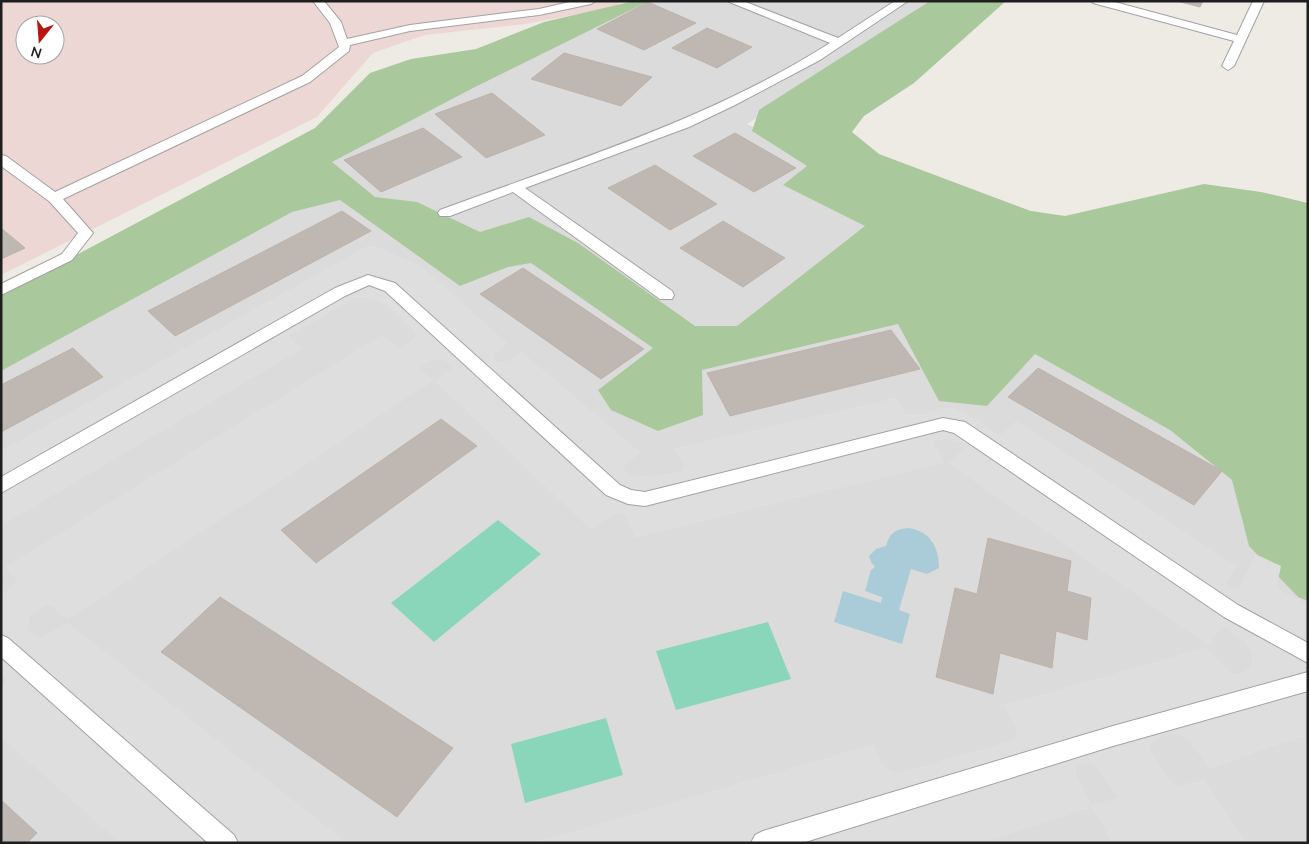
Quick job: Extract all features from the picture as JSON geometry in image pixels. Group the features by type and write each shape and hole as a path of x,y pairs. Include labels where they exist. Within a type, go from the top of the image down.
{"lane":[{"path":"54,198 306,78 345,48 335,22 318,1"},
{"path":"343,43 410,28 539,12 591,1"},
{"path":"732,1 839,42"},
{"path":"445,213 684,124 731,102 839,42 903,1"},
{"path":"1097,1 1240,39"},
{"path":"1228,66 1259,1"},
{"path":"1,159 54,198 86,233 67,257 1,290"},
{"path":"515,187 666,295"},
{"path":"1,486 340,292 368,280 390,287 613,490 628,497 645,499 943,424 959,427 1231,611 1308,654"},
{"path":"1,644 226,843"},
{"path":"762,843 1113,736 1308,680"}],"shaded area":[{"path":"1,1 623,1 614,7 526,24 425,35 373,53 317,117 1,275"},
{"path":"636,1 942,1 747,124 913,207 1308,500 1308,843 1,843 1,353 322,165"},
{"path":"371,244 421,266 507,343 495,354 495,358 498,361 508,361 522,352 641,453 625,465 624,469 636,477 681,472 684,465 674,448 895,398 906,413 918,415 942,408 951,408 967,414 1000,435 1016,421 1237,566 1225,583 1228,587 1239,589 1255,554 1281,566 1277,585 1280,590 1308,605 1308,737 1280,744 1210,769 1189,741 1181,736 1170,734 1161,736 1152,743 1151,751 1175,786 1204,780 1247,843 1113,843 1090,805 1118,798 1098,768 1090,764 1081,763 1076,769 1076,775 1090,801 1088,809 981,843 533,843 873,744 882,766 896,772 904,771 1010,741 1015,737 1016,727 1004,705 1206,647 1232,673 1241,673 1248,669 1252,664 1252,655 1246,642 1226,628 1220,630 1208,645 948,463 965,446 945,439 934,442 944,463 635,538 628,520 619,513 613,514 591,530 435,381 455,367 442,360 431,360 420,365 419,368 433,381 67,620 54,607 47,605 31,614 27,629 33,636 40,639 67,622 347,843 120,843 1,737 1,690 5,683 5,678 1,673 1,596 13,586 15,580 5,567 382,335 399,347 410,342 415,337 416,332 387,305 369,298 353,299 290,335 289,338 302,349 1,526 1,451"}],"green space":[{"path":"634,1 649,1 475,87 332,162 375,197 417,202 480,232 529,217 578,243 695,326 737,326 865,226 783,185 807,166 752,131 759,110 930,1 1006,1 914,83 864,116 852,132 879,154 1031,211 1065,216 1204,184 1261,192 1308,203 1308,601 1298,597 1249,546 1232,480 1170,430 1035,354 987,406 939,401 898,324 702,370 703,415 658,431 611,410 598,390 653,348 531,263 508,267 460,286 340,200 292,212 1,371 1,295 315,128 370,73 411,59 476,49 544,22"},
{"path":"498,520 541,554 434,642 391,603"},
{"path":"768,622 791,679 676,710 656,651"},
{"path":"606,718 623,775 525,803 511,744"}],"water":[{"path":"907,528 922,532 932,541 939,560 939,568 927,574 911,569 899,610 910,614 902,644 834,622 843,591 881,603 882,597 865,591 871,570 875,567 869,556 876,549 886,546 893,533"}],"building":[{"path":"1177,1 1203,1 1200,7"},
{"path":"648,2 696,23 644,50 597,29"},
{"path":"707,28 752,47 717,68 672,48"},
{"path":"564,53 652,77 621,106 531,79"},
{"path":"492,93 545,135 486,158 435,114"},
{"path":"423,128 462,157 381,192 344,160"},
{"path":"735,133 796,168 754,192 693,156"},
{"path":"655,165 717,204 670,230 608,188"},
{"path":"342,211 371,231 175,336 148,311"},
{"path":"723,221 785,258 743,287 680,248"},
{"path":"1,228 25,248 1,259"},
{"path":"523,268 644,349 601,379 480,294"},
{"path":"891,330 920,369 730,416 707,373"},
{"path":"73,348 103,377 1,432 1,385"},
{"path":"1038,368 1222,471 1194,505 1008,397"},
{"path":"441,419 477,446 316,563 281,530"},
{"path":"988,538 1071,561 1067,591 1091,598 1087,640 1056,631 1052,668 1000,653 993,694 936,677 955,588 977,594"},
{"path":"220,597 453,748 397,817 161,652"},
{"path":"1,800 37,833 27,843 1,843"}]}
